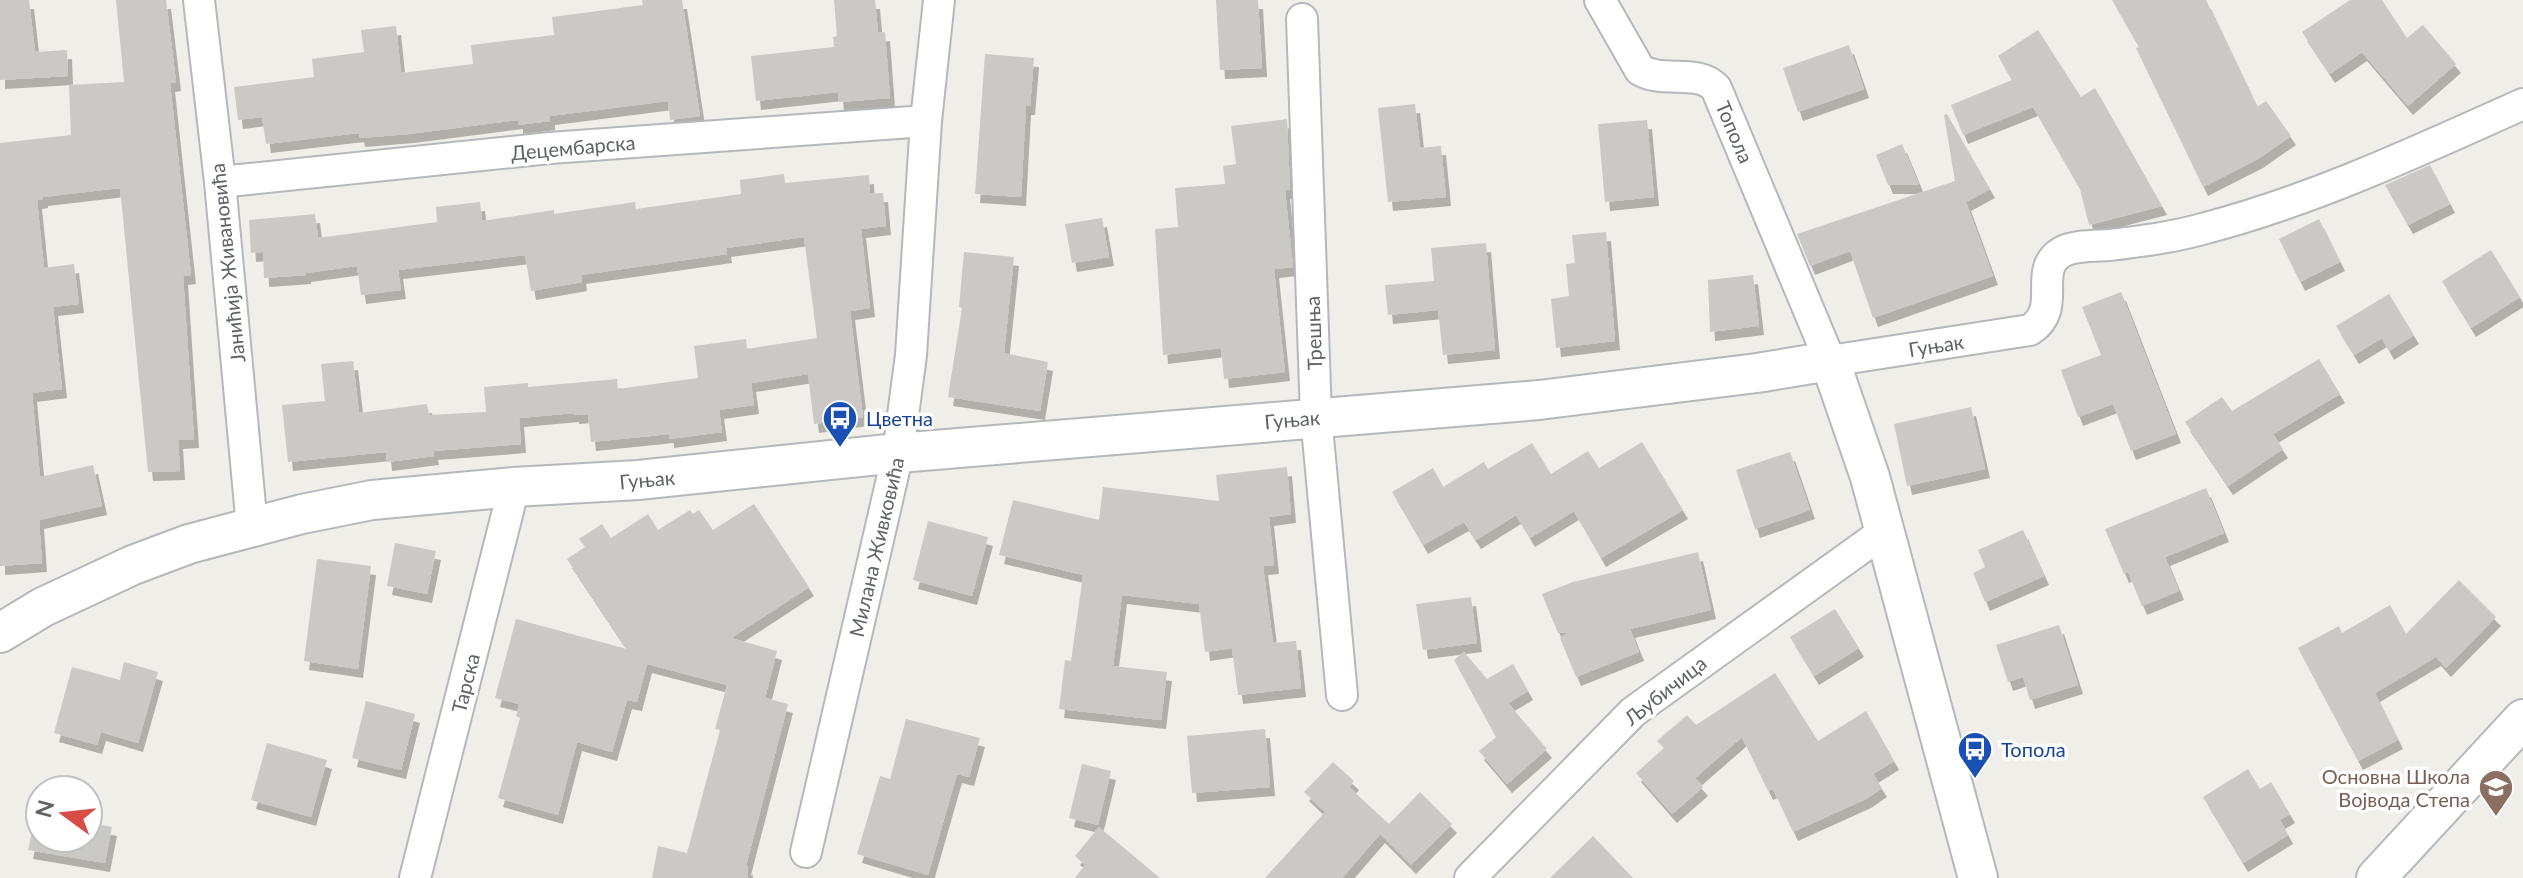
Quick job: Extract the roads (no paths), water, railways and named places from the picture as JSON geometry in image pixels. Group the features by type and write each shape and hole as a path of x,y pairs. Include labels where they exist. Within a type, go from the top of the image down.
{"street":[{"name":"Јанићија Живановића","path":"199,0 220,182 252,527"},
{"name":"Милана Живковића","path":"806,852 898,453 911,355 926,121 939,0"},
{"name":"Топола","path":"1600,0 1640,70 1660,77 1704,79 1716,88 1830,361 1870,477 1978,878"},
{"name":"Трешња","path":"1302,19 1316,416 1342,695"},
{"name":"Гуњак","path":"0,633 43,607 133,565 189,544 302,514 372,500 638,480 898,453 1316,416 1539,400 1830,361 2030,330 2040,324 2046,315 2048,271 2055,258 2065,250 2134,242 2234,220 2369,173 2523,104"},
{"name":"Децембарска","path":"220,182 550,148 926,121"},
{"name":"Тарска","path":"415,878 514,487"},
{"name":"Љубичица","path":"1470,878 1633,712 1885,531"},
{"path":"2376,878 2523,719"}],"place":[{"name":"Цветна","path":"840,449"},
{"name":"Топола","path":"1975,780"},
{"name":"Основна Школа Војвода Степа","path":"2496,818"}]}
